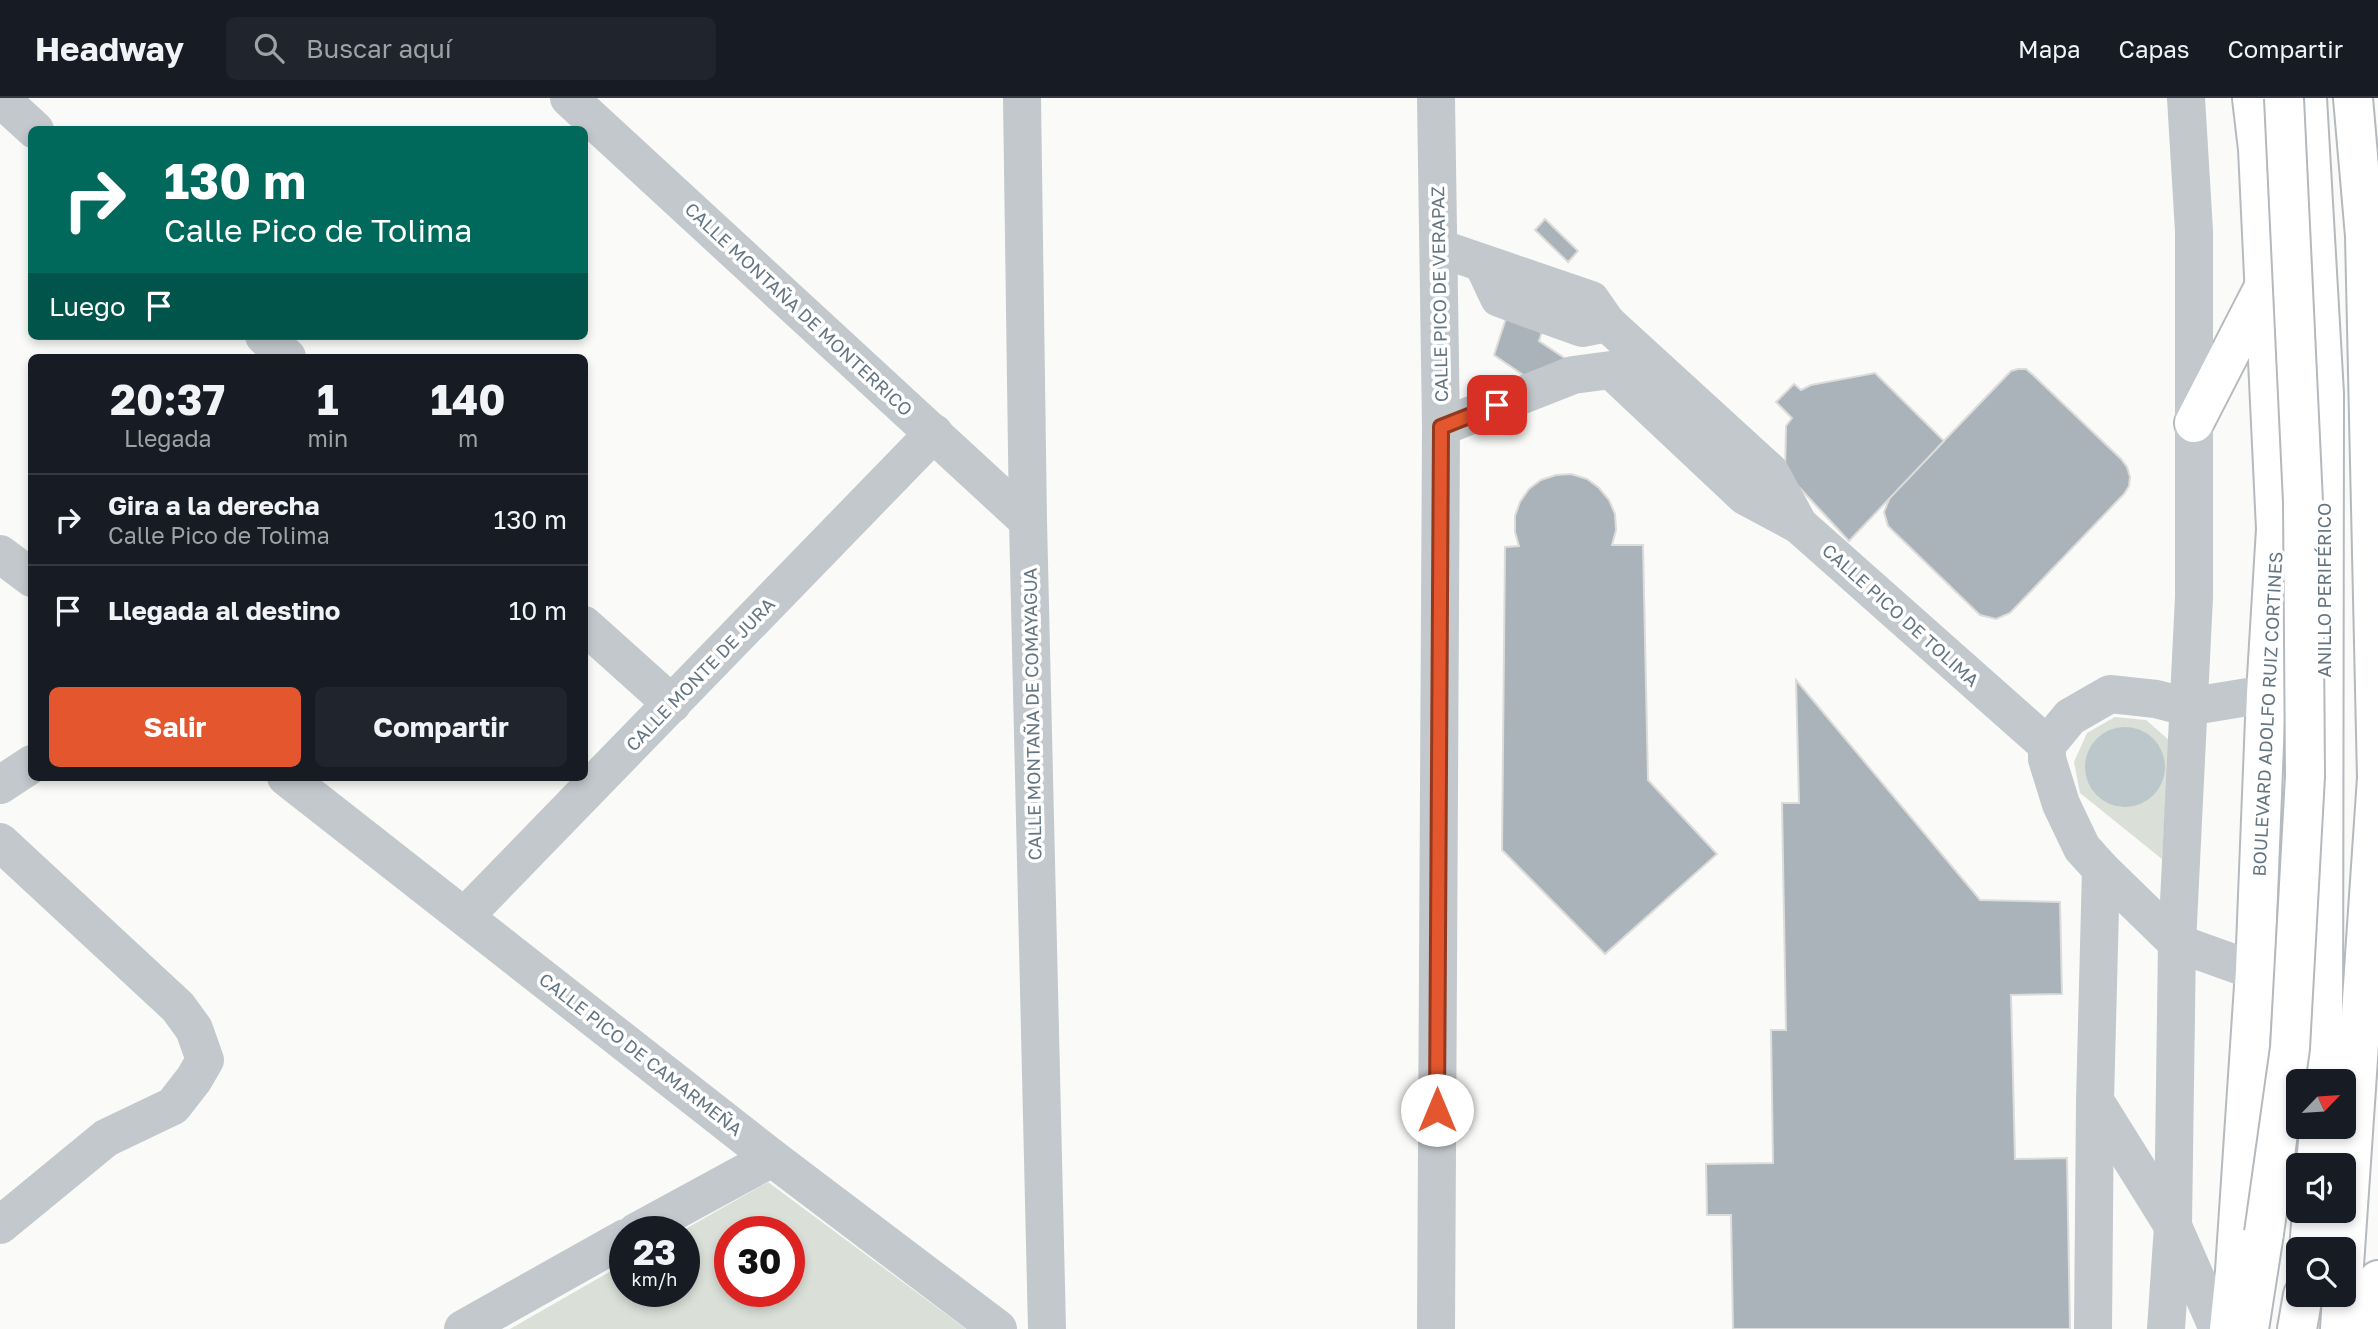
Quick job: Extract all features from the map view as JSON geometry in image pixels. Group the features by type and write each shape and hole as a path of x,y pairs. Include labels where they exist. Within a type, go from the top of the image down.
{"main road":[{"name":"BOULEVARD ADOLFO RUIZ CORTINES","path":"2229,1329 2255,971 2266,694 2276,529 2258,149 2252,98"},
{"path":"2249,1329 2290,1048 2305,775 2303,502 2284,98"},
{"name":"ANILLO PERIFÉRICO","path":"2308,98 2324,394 2322,1069"},
{"path":"2346,1237 2377,778 2365,236 2353,98"},
{"path":"2194,424 2265,285"},
{"path":"2276,529 2321,1069"},
{"path":"2374,1329 2378,1280"},
{"path":"2297,1329 2301,1307"},
{"path":"2340,1329 2341,1307"}],"street":[{"path":"0,98 31,126"},
{"name":"CALLE MONTAÑA DE MONTERRICO","path":"569,98 1028,521"},
{"name":"CALLE MONTAÑA DE COMAYAGUA","path":"1022,98 1028,521 1047,1329"},
{"name":"CALLE PICO DE VERAPAZ","path":"1436,98 1441,427 1436,1329"},
{"path":"2166,1329 2172,1226 2177,943 2194,597 2194,232 2186,98"},
{"name":"CALLE PICO DE TOLIMA","path":"1439,248 1483,264 1499,298 1582,328 1607,323 1770,472 1799,525 2047,746"},
{"path":"268,340 284,354"},
{"path":"1441,427 1568,361 1611,370 1745,496 1799,525"},
{"name":"CALLE MONTE DE JURA","path":"466,916 934,433"},
{"path":"0,554 28,575"},
{"path":"588,629 672,704"},
{"path":"2255,971 2177,943 2101,869 2082,848 2061,804 2047,759 2047,746 2070,717 2110,694 2156,699 2188,707 2266,694"},
{"path":"0,785 28,767"},
{"name":"CALLE PICO DE CAMARMEÑA","path":"291,781 772,1158 998,1329"},
{"path":"0,842 178,1007 194,1029 205,1060 173,1106 106,1138 0,1225"},
{"path":"2093,1329 2101,869"},
{"path":"2095,1101 2172,1226 2218,1329"},
{"path":"665,1216 772,1158"},
{"path":"463,1329 609,1247"}],"shaded area":[{"path":"2115,717 2146,720 2170,741 2162,859 2080,793 2074,762 2087,733"},
{"path":"2125,727 2140,730 2153,739 2162,752 2165,767 2162,782 2153,795 2140,804 2125,807 2110,804 2097,795 2088,782 2085,767 2088,752 2097,739 2110,730"},
{"path":"768,1182 966,1329 510,1329 609,1272 609,1307 700,1307 700,1221"}],"building":[{"path":"1545,219 1578,251 1568,262 1535,230"},
{"path":"1515,291 1551,304 1539,341 1569,361 1548,392 1494,355"},
{"path":"2026,369 2033,375 2121,459 2130,477 2124,494 2010,613 1996,619 1980,615 1888,526 1884,512 1890,497 2011,371"},
{"path":"1875,373 1944,441 1849,541 1785,472 1786,426 1792,418 1776,402 1794,384 1801,390 1811,385"},
{"path":"1571,474 1587,479 1609,500 1615,514 1616,530 1612,545 1643,545 1648,780 1717,854 1605,954 1502,850 1505,547 1519,546 1515,532 1515,516 1529,489 1541,480"},
{"path":"1796,680 1980,900 2060,902 2062,994 2011,995 2015,1159 2067,1158 2070,1329 1733,1329 1731,1215 1707,1215 1706,1164 1773,1163 1771,1030 1786,1030 1782,803 1799,803"}],"route":[{"path":"1437,1110 1441,427 1497,405"}]}
